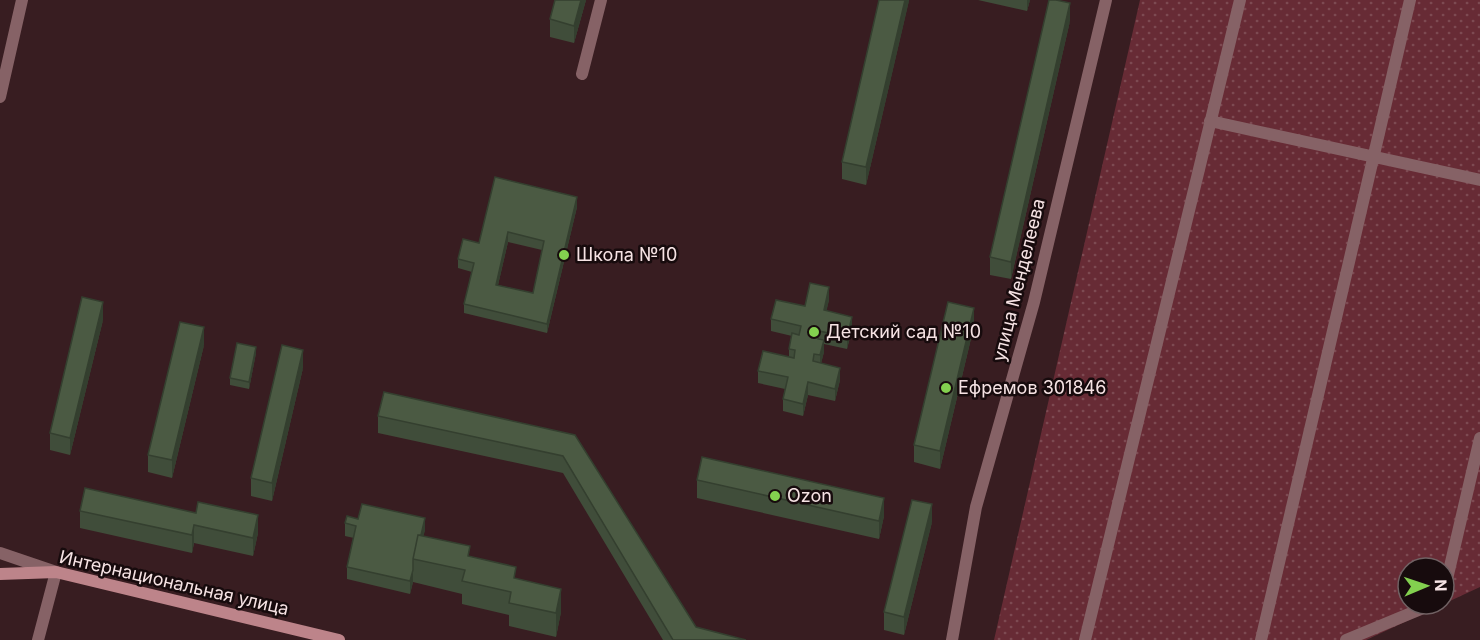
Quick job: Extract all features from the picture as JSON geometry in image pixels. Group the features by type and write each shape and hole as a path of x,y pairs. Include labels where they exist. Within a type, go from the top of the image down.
{"street":[{"path":"0,97 22,0"},
{"path":"582,74 602,0"},
{"name":"улица Менделеева","path":"952,640 976,507 1034,302 1106,0"},
{"path":"1085,640 1240,0"},
{"path":"1261,640 1410,0"},
{"path":"1210,121 1480,180"},
{"path":"1452,556 1480,438"},
{"path":"0,553 56,572 38,640"},
{"name":"Интернациональная улица","path":"0,574 56,572 339,640"},
{"path":"1346,640 1404,616"}],"shaded area":[{"path":"1140,0 1480,0 1480,587 1456,598 1456,556 1396,556 1396,616 1417,616 1366,640 994,640"}],"building":[{"path":"555,0 581,0 574,26 550,19"},
{"path":"879,0 905,0 866,167 842,162"},
{"path":"1049,0 1070,3 1011,262 990,257"},
{"path":"495,177 577,197 547,324 464,304 474,263 458,259 463,239 479,243","holes":["508,232 544,241 533,293 496,285"]},
{"path":"810,283 829,287 824,310 852,317 847,337 819,331 818,339 824,340 820,355 814,354 813,361 840,368 835,389 808,382 803,404 783,399 788,377 758,371 763,351 794,358 795,350 789,349 792,333 799,335 801,326 771,319 776,300 805,306"},
{"path":"82,297 103,302 70,438 50,433"},
{"path":"948,302 974,308 940,451 914,445"},
{"path":"180,322 204,327 172,460 148,455"},
{"path":"237,343 256,347 249,382 230,378"},
{"path":"282,345 303,350 272,483 251,478"},
{"path":"384,392 575,435 696,627 746,640 673,640 563,456 378,416"},
{"path":"702,457 884,498 879,521 697,480"},
{"path":"85,488 196,513 198,502 258,515 253,538 194,525 192,535 80,511"},
{"path":"912,500 932,504 904,617 884,612"},
{"path":"362,504 425,518 421,535 418,535 410,581 347,567 356,526 345,523 347,516 358,519"},
{"path":"418,535 470,546 468,556 516,567 514,578 561,589 556,613 509,603 511,592 462,581 465,570 413,559"}],"place":[{"name":"Школа №10","path":"564,255"},
{"name":"Детский сад №10","path":"814,332"},
{"name":"Ефремов 301846","path":"946,388"},
{"name":"Ozon","path":"775,496"}]}
